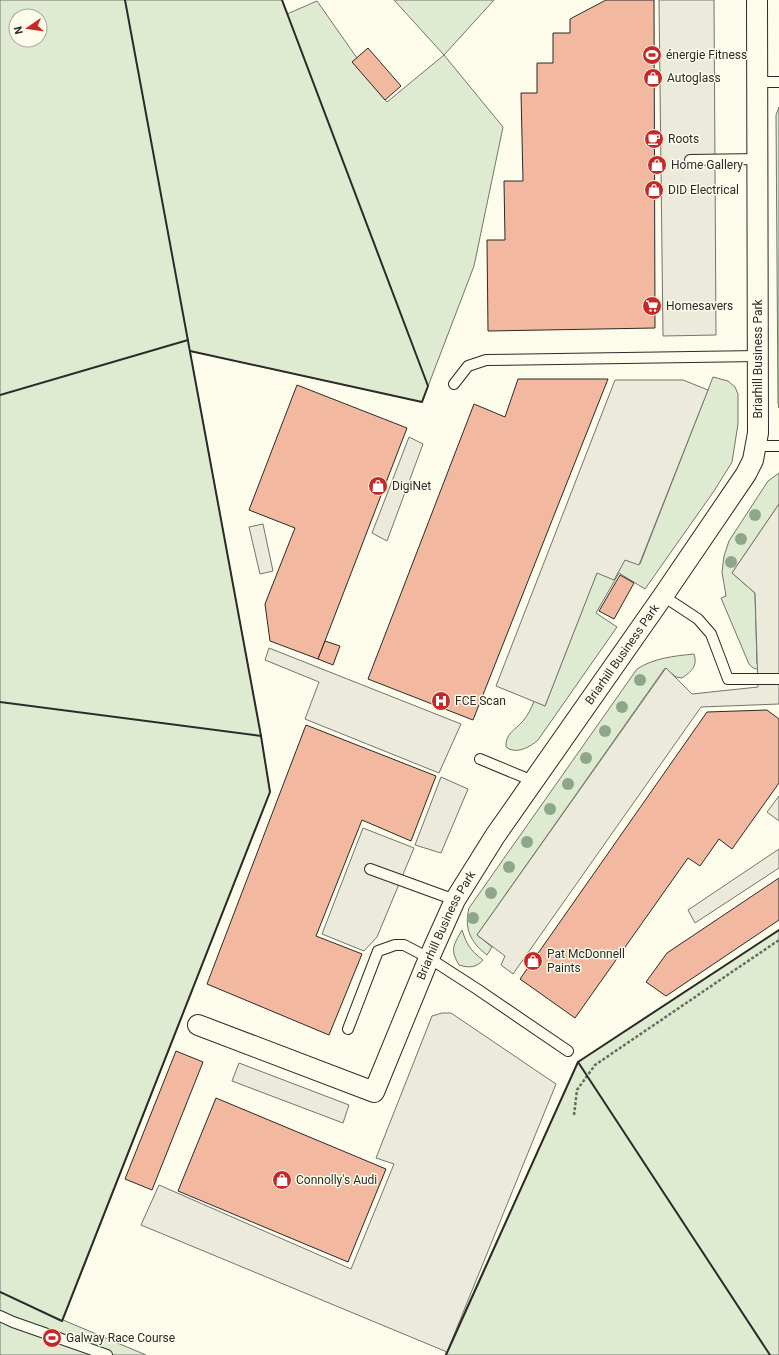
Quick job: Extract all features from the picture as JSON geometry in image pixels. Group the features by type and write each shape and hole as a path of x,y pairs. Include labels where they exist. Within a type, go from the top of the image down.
{"street":[{"name":"Briarhill Business Park","path":"198,1025 374,1092 429,958 455,900 495,836 663,596 746,474 753,460 758,433 758,159 756,0"}],"lane":[{"path":"757,82 779,82"},
{"path":"690,160 758,159"},
{"path":"454,384 468,366 486,360 758,356"},
{"path":"756,446 779,446"},
{"path":"663,596 698,619 711,634 728,679 779,679"},
{"path":"480,760 534,781"},
{"path":"370,869 455,900"},
{"path":"348,1029 378,951 395,945 404,945 429,958 477,989 568,1051"},
{"path":"0,1316 107,1355"}],"path":[{"path":"574,1115 577,1090 595,1065 779,940"}],"green space":[{"path":"0,0 282,0 287,14 317,1 357,58 353,62 387,102 444,55 503,127 474,266 422,402 190,351 270,792 63,1320 146,1355 0,1355"},
{"path":"394,0 494,0 444,55"},
{"path":"779,107 779,408 776,115"},
{"path":"713,377 728,381 735,387 738,394 738,424 732,462 714,491 645,589 619,573 596,613 617,627 538,740 523,749 514,750 506,747 509,735 525,719 534,701 545,706 597,572 625,560 640,564"},
{"path":"779,473 779,504 732,573 755,593 757,664 773,669 760,670 751,667 749,664 721,598 726,596 722,572 724,556 729,541 768,481"},
{"path":"694,654 695,662 693,668 682,678 676,677 665,668 477,935 492,947 487,955 476,945 470,934 467,922 469,908 637,669 657,660"},
{"path":"462,930 470,947 483,960 475,966 466,967 459,965 454,955 455,944"},
{"path":"779,930 779,1355 445,1355 578,1062"}],"shaded area":[{"path":"659,0 714,0 716,335 663,336"},
{"path":"615,380 683,380 708,390 639,565 625,560 614,580 597,573 545,706 496,686"},
{"path":"409,437 423,444 387,541 372,533"},
{"path":"779,504 779,704 701,707 513,974 501,965 505,956 477,935 666,668 692,694 758,687 755,593 732,573"},
{"path":"263,524 273,571 260,574 249,527"},
{"path":"269,648 461,724 439,773 305,719 319,682 265,660"},
{"path":"441,777 468,789 441,853 415,845"},
{"path":"779,796 779,821 767,812"},
{"path":"363,828 414,848 377,937 364,951 322,934"},
{"path":"779,849 779,868 695,923 688,910"},
{"path":"442,1013 451,1013 556,1084 447,1352 141,1225 159,1185 351,1269 394,1164 376,1158 432,1016"},
{"path":"239,1063 349,1105 343,1123 232,1081"}],"building":[{"path":"606,0 654,0 655,328 488,331 487,240 505,240 504,181 523,181 521,93 537,93 537,63 553,63 553,33 570,33 570,19"},
{"path":"368,48 401,86 385,100 352,62"},
{"path":"518,379 608,379 473,720 368,679 474,404 505,417"},
{"path":"297,385 407,428 318,659 270,641 265,604 295,528 249,510"},
{"path":"620,575 634,583 614,619 599,611"},
{"path":"325,641 340,646 333,665 318,659"},
{"path":"767,710 779,719 779,783 732,849 719,839 700,866 688,858 575,1018 520,979 707,712"},
{"path":"306,725 436,776 411,841 362,820 316,936 362,954 329,1035 207,984"},
{"path":"779,878 779,920 666,996 646,982 667,953"},
{"path":"176,1051 203,1062 152,1190 125,1179"},
{"path":"216,1098 386,1169 348,1262 178,1191"}],"wall":[{"path":"0,702 261,736 125,0"},
{"path":"190,351 422,402 428,386 282,0"},
{"path":"0,395 188,340"},
{"path":"0,1292 62,1321 270,792 261,736"},
{"path":"446,1355 578,1062 779,930"},
{"path":"578,1062 770,1355"}],"place":[{"name":"énergie Fitness","path":"652,55"},
{"name":"Autoglass","path":"653,78"},
{"name":"Roots","path":"654,139"},
{"name":"Home Gallery","path":"657,165"},
{"name":"DID Electrical","path":"654,190"},
{"name":"Homesavers","path":"652,306"},
{"name":"DigiNet","path":"378,486"},
{"name":"FCE Scan","path":"441,701"},
{"name":"Pat McDonnell Paints","path":"533,961"},
{"name":"Connolly's Audi","path":"282,1180"},
{"name":"Galway Race Course","path":"52,1338"}]}
